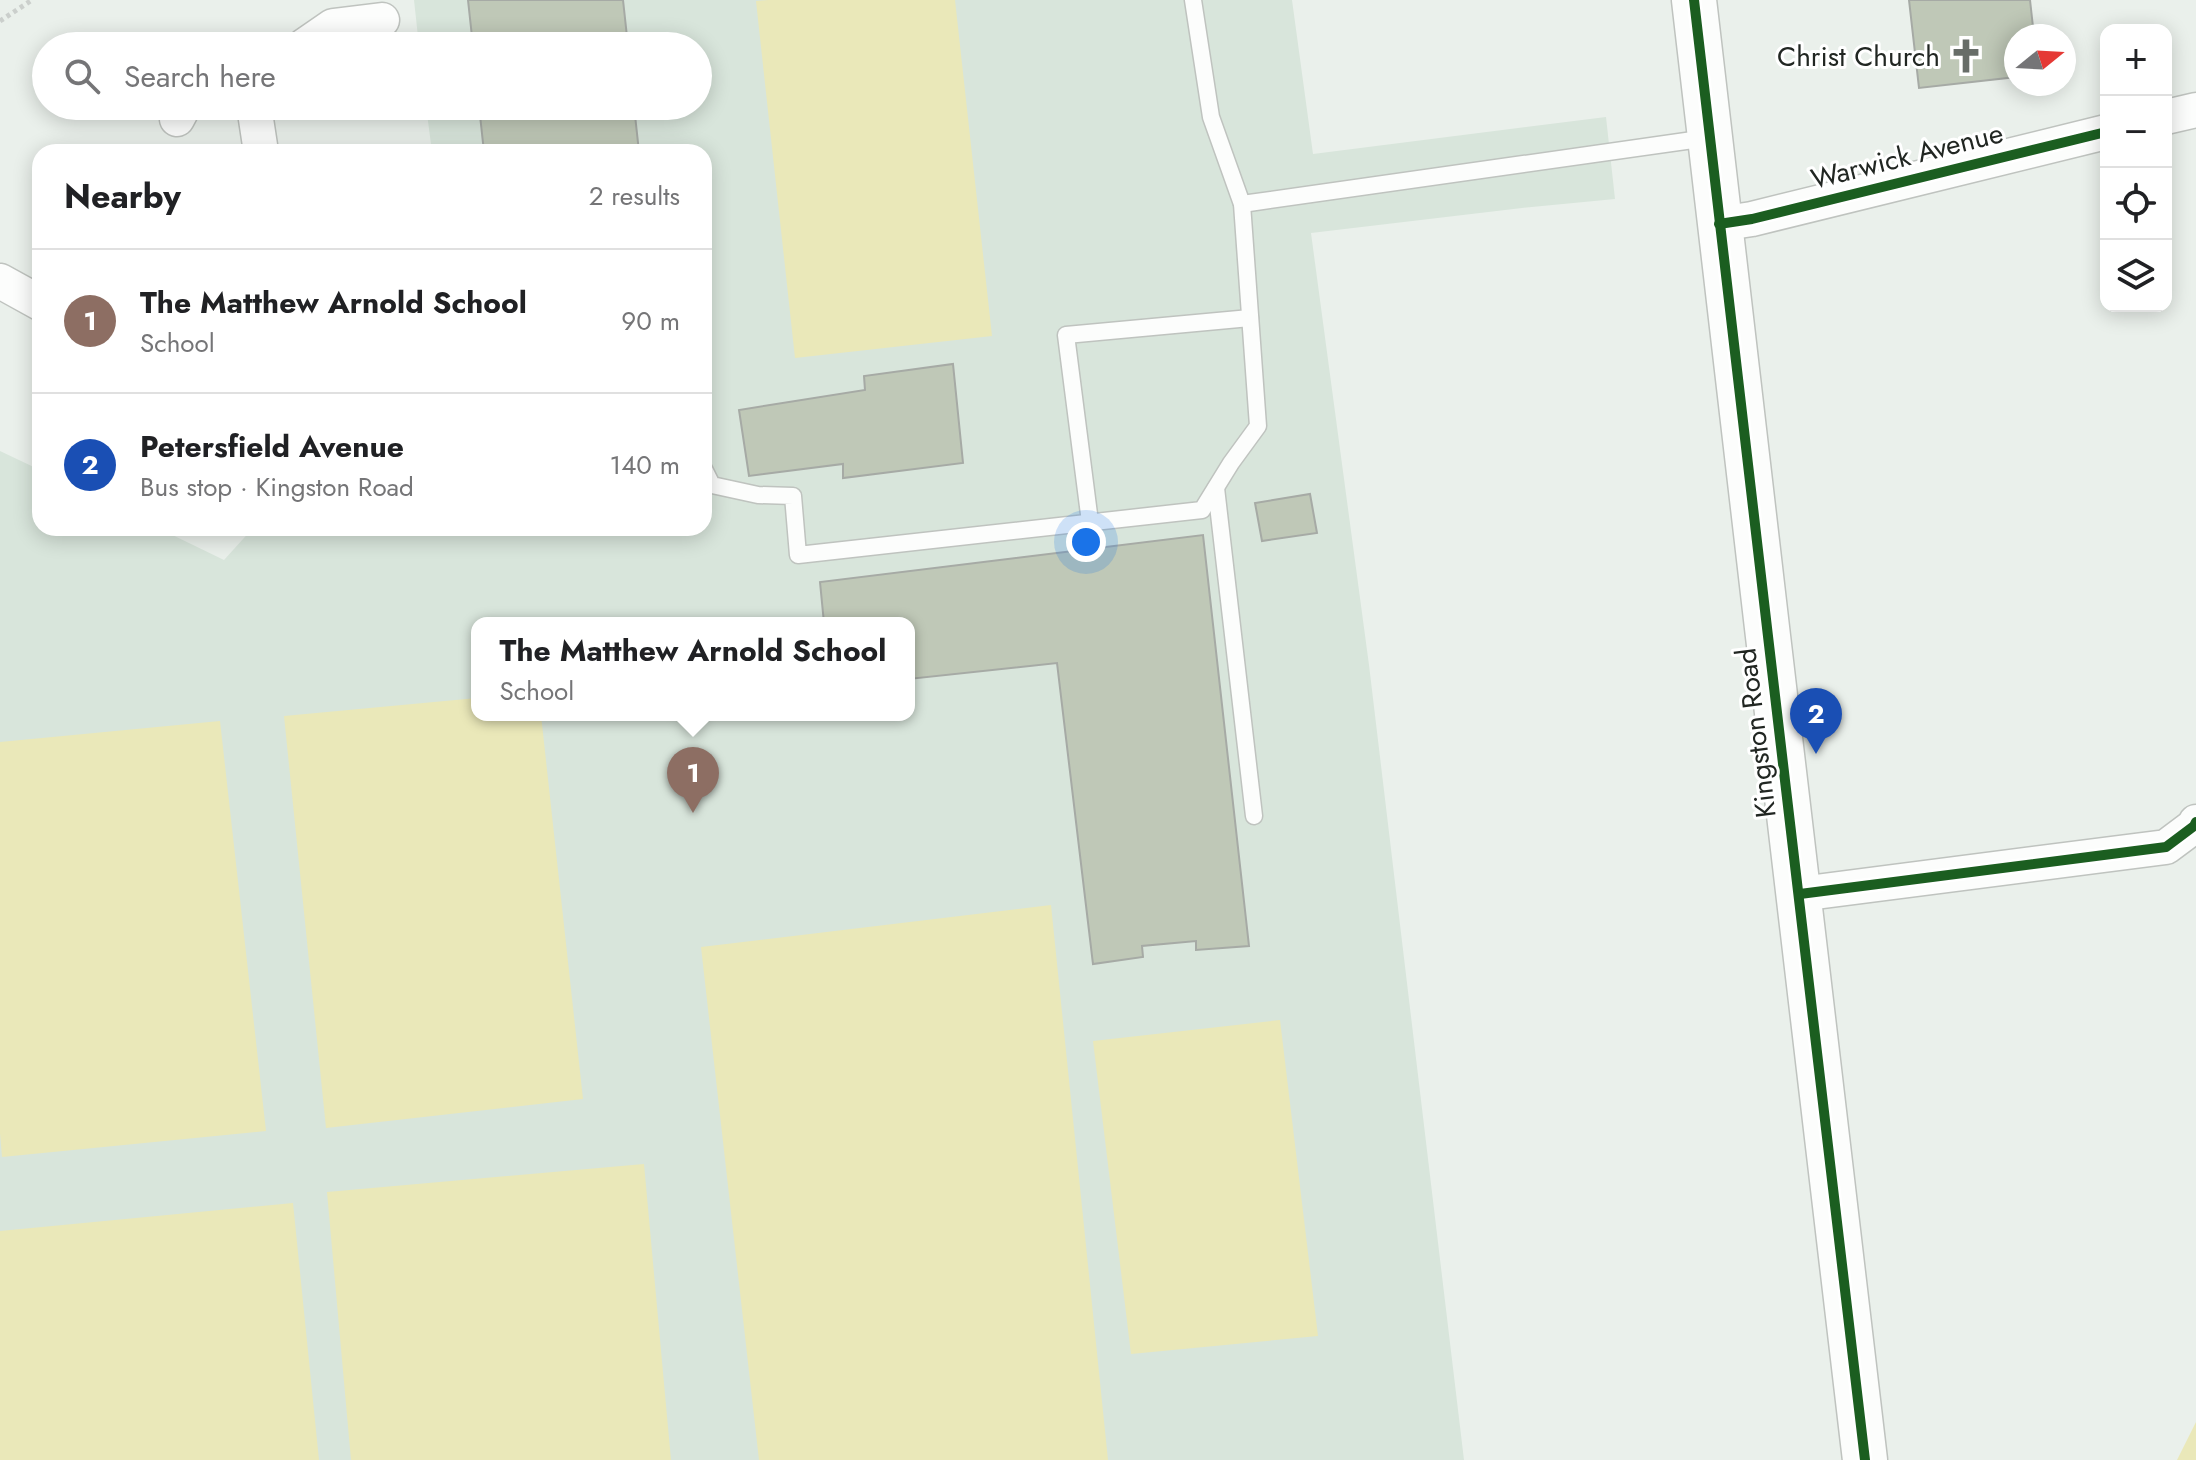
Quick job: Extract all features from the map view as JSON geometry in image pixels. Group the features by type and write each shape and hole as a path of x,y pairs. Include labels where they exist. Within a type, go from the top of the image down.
{"street":[{"name":"Kingston Road","path":"1694,0 1865,1460"},
{"path":"324,32 333,26 382,20"},
{"path":"2172,116 2196,110"},
{"path":"256,120 260,144"},
{"name":"Warwick Avenue","path":"1719,224 1752,219 2100,133"},
{"path":"0,281 32,299"},
{"path":"1800,894 2166,847 2196,822"}],"lane":[{"path":"712,485 758,495 793,496 798,555 1202,510 1258,426 1242,204 1211,117 1193,0"},
{"path":"1242,204 1710,138"},
{"path":"1090,522 1066,335 1250,318"},
{"path":"1216,488 1254,816"}],"path":[{"path":"0,21 32,0"}],"shaded area":[{"path":"414,0 1292,0 1313,154 1606,117 1615,199 1311,233 1369,665 1464,1460 0,1460 0,451 32,466 32,536 174,536 224,560 246,536 712,536 712,144 431,144 428,120 712,120 712,32 417,32"},
{"path":"955,0 992,336 795,358 756,1"},
{"path":"471,699 471,721 542,721 583,1099 326,1128 284,716"},
{"path":"220,721 266,1131 2,1157 0,742"},
{"path":"1051,905 1108,1460 759,1460 701,947"},
{"path":"1280,1020 1318,1336 1131,1354 1093,1041"},
{"path":"644,1164 671,1460 351,1460 327,1192"},
{"path":"293,1203 319,1460 0,1460 0,1231"},
{"path":"2196,1422 2196,1460 2177,1460"}],"building":[{"path":"468,0 623,0 626,32 471,32"},
{"name":"Christ Church","path":"1909,0 2030,0 2033,24 2004,24 2004,78 1919,88"},
{"path":"481,120 636,120 638,144 483,144"},
{"path":"953,364 963,463 843,478 843,464 749,476 739,410 865,390 864,376"},
{"path":"1310,494 1317,533 1262,541 1255,503"},
{"path":"1203,535 1249,946 1196,950 1196,941 1142,946 1143,957 1093,964 1057,663 915,678 915,617 823,617 820,582"}],"cycle path":[{"path":"1694,0 1865,1460"},
{"path":"1719,224 1752,219 2100,133"},
{"path":"1800,894 2166,847 2196,822"}],"place":[{"name":"Christ Church","path":"1966,56"},
{"name":"Petersfield Avenue","path":"1816,754"},
{"name":"The Matthew Arnold School","path":"693,813"}]}
